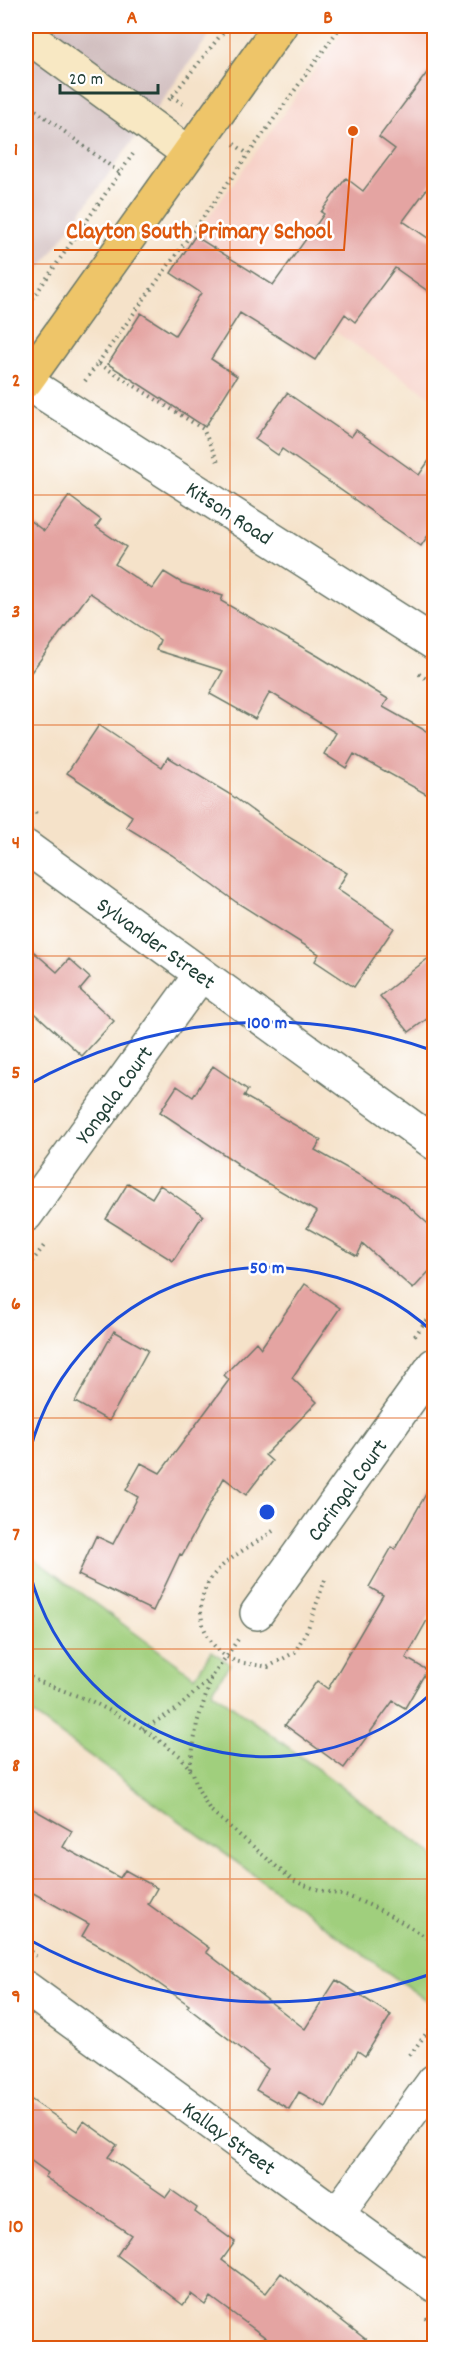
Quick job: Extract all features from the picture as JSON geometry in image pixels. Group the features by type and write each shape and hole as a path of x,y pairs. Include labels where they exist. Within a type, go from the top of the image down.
{"main road":[{"path":"26,381 280,26"},
{"path":"26,35 188,153"}],"street":[{"name":"Kitson Road","path":"26,381 435,643"},
{"name":"Sylvander Street","path":"26,847 435,1143"},
{"name":"Yongala Court","path":"26,1215 201,974"},
{"name":"Caringal Court","path":"257,1613 435,1365"},
{"name":"Kallay Street","path":"26,1988 435,2285"},
{"path":"337,2214 435,2081"}],"path":[{"path":"26,308 174,93 228,26"},
{"path":"67,408 341,26"},
{"path":"26,103 120,173"},
{"path":"98,363 203,429 220,468"},
{"path":"143,1729 177,1709 212,1677 257,1613"},
{"path":"26,1674 35,1680 91,1701 143,1729 180,1756 190,1768 210,1810 284,1874 306,1887 356,1900 373,1907 435,1942"},
{"path":"190,1768 197,1723 212,1677"}],"shaded area":[{"path":"26,26 216,26 26,288"},
{"path":"347,26 434,26 434,399 195,236"}],"green space":[{"path":"26,1553 195,1677 212,1651 230,1664 212,1691 434,1855 434,2006 26,1709"}],"building":[{"path":"435,62 435,178 403,221 435,243 435,296 395,268 355,322 345,314 315,360 240,313 211,359 237,376 205,427 108,364 141,313 175,335 201,293 171,273 195,236 273,285 324,214 321,212 346,178 363,191 395,149 379,137"},
{"path":"287,393 351,437 356,430 419,475 435,452 435,525 421,546 282,449 278,455 255,439"},
{"path":"69,496 101,520 96,527 126,547 115,564 152,589 164,572 182,583 223,596 221,601 388,699 383,707 435,736 435,799 354,754 346,768 324,754 336,733 270,692 255,719 210,694 223,671 156,650 160,640 90,593 26,679 26,518 44,531"},
{"path":"99,725 162,767 168,757 231,795 287,836 347,873 337,889 394,928 354,987 315,961 319,954 236,902 172,855 126,827 132,816 67,773"},
{"path":"26,945 57,972 69,959 90,978 80,990 114,1021 82,1056 26,1005"},
{"path":"435,953 435,1013 409,1032 380,996"},
{"path":"213,1066 248,1090 244,1096 321,1140 315,1150 398,1197 435,1230 435,1265 413,1289 363,1244 357,1256 307,1228 317,1212 236,1165 237,1163 160,1112 177,1086 193,1097"},
{"path":"128,1183 152,1198 160,1185 203,1215 173,1261 106,1219"},
{"path":"305,1284 340,1308 292,1378 317,1402 265,1455 272,1461 246,1495 224,1478 182,1555 180,1554 153,1611 78,1575 96,1536 113,1544 138,1497 126,1490 141,1463 160,1473 229,1380 224,1375 256,1342 261,1348"},
{"path":"114,1331 148,1350 109,1421 75,1402"},
{"path":"435,1478 435,1606 406,1658 427,1670 405,1708 393,1701 344,1768 285,1725 317,1681 328,1689 383,1595 369,1587 392,1547 395,1549"},
{"path":"26,1805 72,1831 63,1847 120,1878 125,1870 157,1888 148,1904 209,1948 206,1952 305,2029 336,1980 391,2015 365,2056 358,2051 326,2107 299,2092 289,2109 256,2090 268,2069 187,2007 189,2005 125,1960 82,1936 89,1924 26,1889"},
{"path":"26,2096 77,2131 84,2121 117,2145 108,2157 166,2197 171,2190 197,2208 195,2212 235,2242 222,2260 266,2293 281,2273 378,2349 281,2349 211,2297 206,2305 191,2294 183,2305 117,2255 131,2235 45,2177 48,2173 26,2157"}],"place":[{"name":"Clayton South Primary School","path":"353,131"}]}
